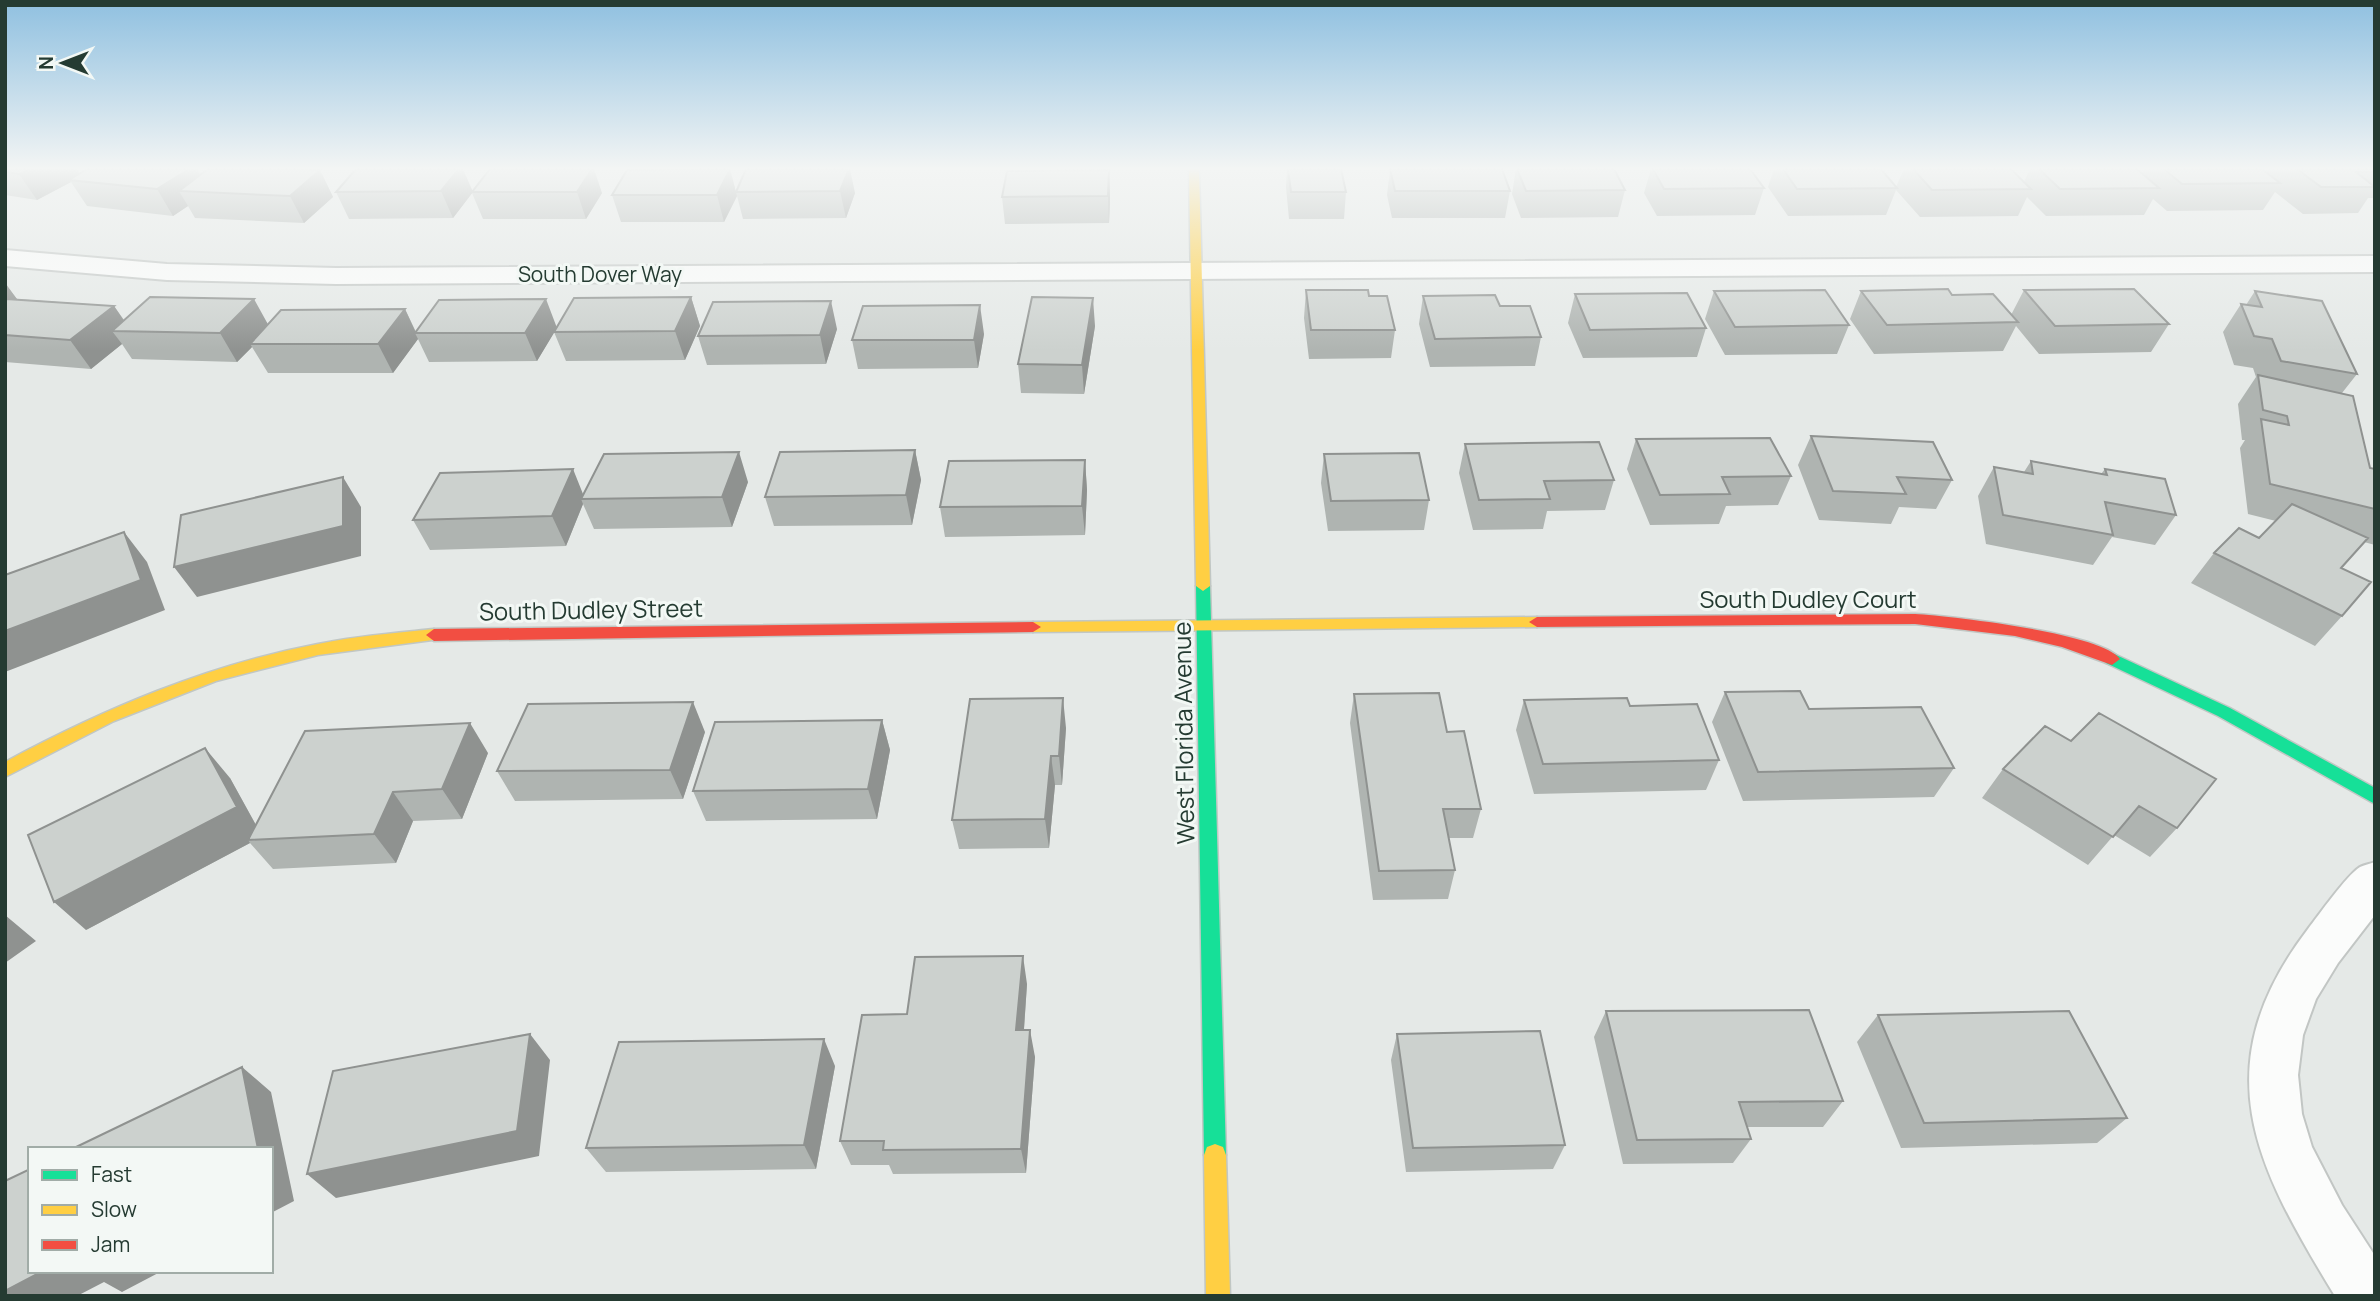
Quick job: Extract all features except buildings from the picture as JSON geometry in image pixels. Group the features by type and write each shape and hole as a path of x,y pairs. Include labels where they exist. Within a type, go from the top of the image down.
{"street":[{"name":"West Florida Avenue","path":"1195,230 1218,1296"},
{"name":"South Dover Way","path":"5,258 92,268 255,275 2375,264"},
{"name":"South Dudley Court","path":"1203,626 1965,621 2013,630 2110,658 2160,680 2375,797"},
{"name":"South Dudley Street","path":"5,770 106,716 236,668 313,648 402,636 528,632 1203,626"},
{"path":"2367,1296 2310,1202 2285,1148 2274,1110 2274,1057 2282,1023 2294,993 2320,949 2375,881"}],"traffic: fast":[{"path":"1203,586 1215,1155"},
{"path":"2112,659 2224,712 2375,797"}],"traffic: slow":[{"path":"1195,230 1203,586"},
{"path":"1033,627 1537,622"},
{"path":"5,770 108,717 211,677 318,649 375,640 434,635"},
{"path":"1215,1155 1218,1296"}],"traffic: jam":[{"path":"1537,622 1915,619 1965,623 2040,636 2112,659"},
{"path":"434,635 1033,627"}]}
